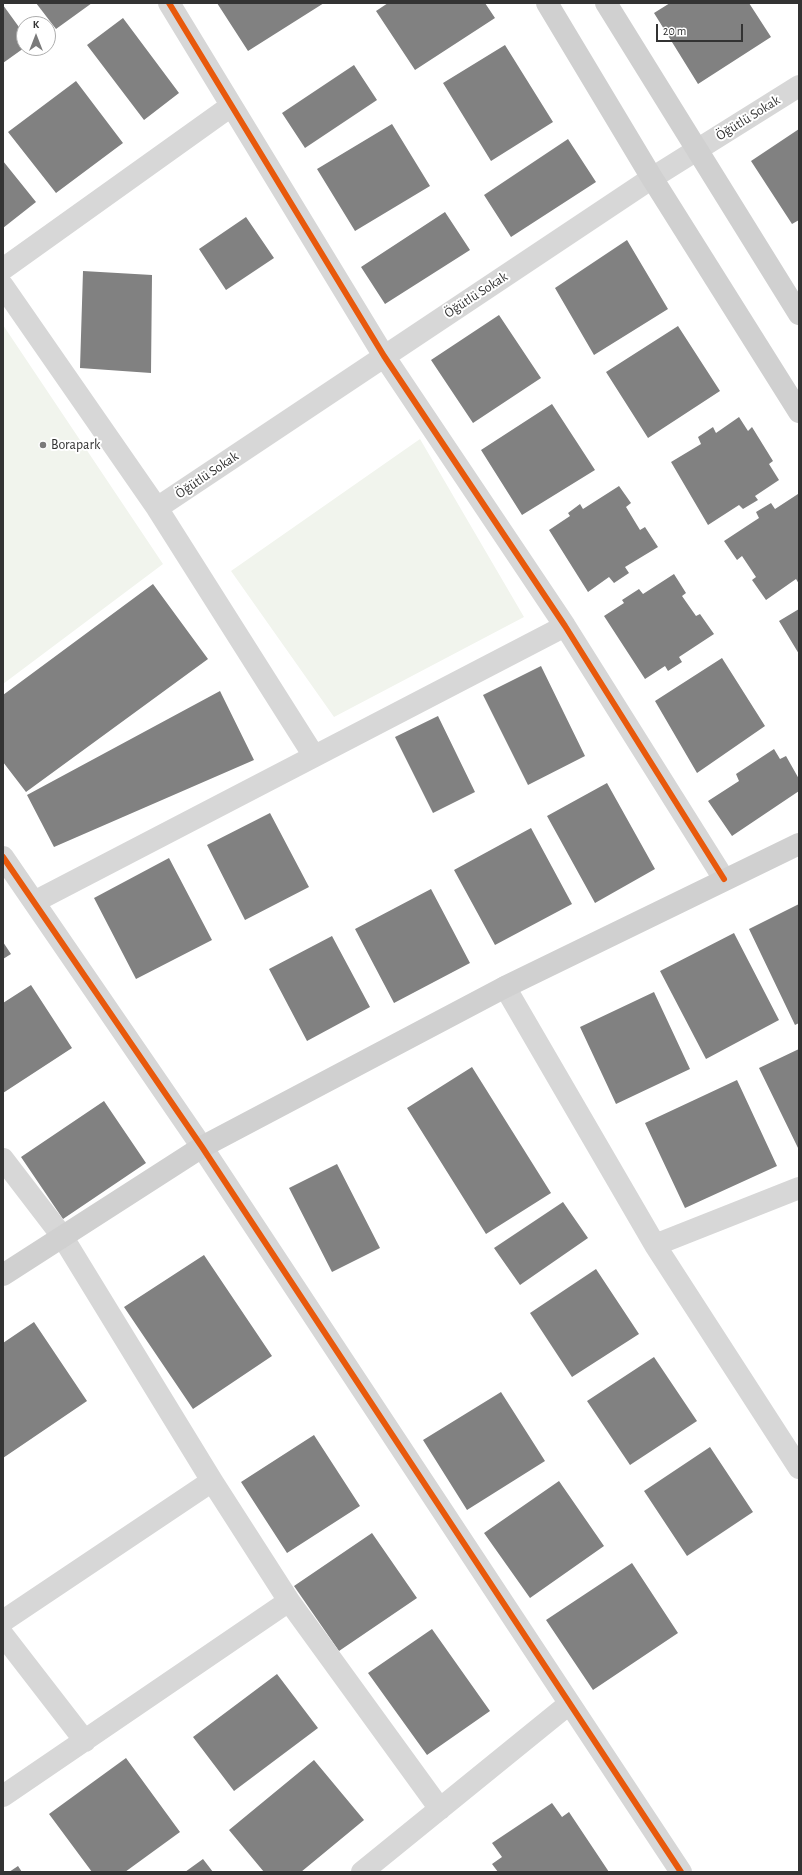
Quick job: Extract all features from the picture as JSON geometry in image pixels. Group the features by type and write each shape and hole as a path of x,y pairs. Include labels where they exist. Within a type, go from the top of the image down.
{"street":[{"path":"169,3 384,356 565,626 724,880"},
{"path":"548,3 652,178 799,412"},
{"path":"606,3 799,314"},
{"name":"Öğütlü Sokak","path":"157,508 652,178 799,86"},
{"path":"3,269 231,106"},
{"path":"3,286 157,508 314,756"},
{"path":"34,902 565,626"},
{"path":"3,1275 202,1147 505,987 799,844"},
{"path":"3,857 202,1147 681,1872"},
{"path":"505,987 655,1245 799,1468"},
{"path":"3,1159 62,1236 212,1481 289,1601 440,1809"},
{"path":"655,1245 799,1188"},
{"path":"3,1620 212,1481"},
{"path":"3,1796 289,1601"},
{"path":"3,1634 85,1741"},
{"path":"362,1872 569,1704"}],"shaded area":[{"name":"Borapark","path":"3,325 163,564 3,684"},
{"path":"420,439 524,617 334,717 231,571"}],"building":[{"path":"36,3 92,3 56,29 56,16 46,16"},
{"path":"217,3 324,3 248,51"},
{"path":"388,3 485,3 495,18 415,70 376,11"},
{"path":"670,3 749,3 771,37 698,84 654,13"},
{"path":"3,5 16,23 16,54 3,63"},
{"path":"123,18 179,93 144,120 87,45"},
{"path":"505,45 553,122 491,161 443,83"},
{"path":"354,65 377,100 305,148 282,113"},
{"path":"76,81 123,143 56,193 8,132"},
{"path":"392,124 430,186 355,231 317,169"},
{"path":"799,129 799,220 792,224 751,161"},
{"path":"568,139 596,182 511,237 484,195"},
{"path":"3,161 36,202 3,228"},
{"path":"445,212 470,250 385,304 361,267"},
{"path":"246,217 274,258 226,290 199,249"},
{"path":"627,240 668,309 594,355 555,288"},
{"path":"83,271 152,275 151,373 80,368"},
{"path":"499,315 541,378 473,423 431,360"},
{"path":"678,326 720,391 648,438 606,372"},
{"path":"552,404 595,470 522,515 481,450"},
{"path":"739,417 748,431 752,427 773,461 769,464 779,480 755,496 758,500 743,509 739,505 708,525 671,462 701,444 698,437 713,427 716,433"},
{"path":"619,486 631,503 626,507 640,530 645,527 658,547 625,567 629,573 614,583 609,577 588,592 549,530 570,516 568,513 580,504 583,509"},
{"path":"798,494 799,584 796,579 766,600 752,580 756,577 742,556 737,560 724,541 759,518 756,512 771,503 775,509"},
{"path":"674,574 686,593 682,596 696,616 700,614 714,634 679,657 682,662 668,671 665,666 645,679 604,616 624,603 622,600 639,589 643,594"},
{"path":"153,584 208,659 26,792 3,762 3,695"},
{"path":"799,609 799,654 779,621"},
{"path":"722,658 765,726 697,773 655,701"},
{"path":"541,666 585,756 528,785 483,695"},
{"path":"220,691 254,760 54,847 27,795"},
{"path":"438,716 475,792 433,813 395,737"},
{"path":"774,749 780,759 786,756 799,779 799,791 732,836 708,801 739,781 736,774"},
{"path":"607,783 655,869 595,903 547,816"},
{"path":"270,813 309,887 245,920 207,845"},
{"path":"531,828 572,904 495,945 454,870"},
{"path":"169,858 212,940 136,979 94,898"},
{"path":"431,889 470,963 394,1003 355,929"},
{"path":"799,904 799,1023 795,1025 749,929"},
{"path":"734,933 779,1020 706,1059 660,971"},
{"path":"332,936 370,1007 307,1041 269,969"},
{"path":"3,942 11,954 3,959"},
{"path":"31,985 72,1048 3,1093 3,1003"},
{"path":"654,992 690,1069 616,1104 580,1027"},
{"path":"799,1049 799,1150 759,1068"},
{"path":"472,1067 551,1193 486,1234 407,1108"},
{"path":"737,1080 777,1166 685,1208 645,1123"},
{"path":"104,1101 146,1163 63,1219 21,1157"},
{"path":"337,1164 380,1248 332,1272 289,1188"},
{"path":"563,1202 588,1238 520,1285 494,1248"},
{"path":"204,1255 272,1356 193,1409 124,1307"},
{"path":"596,1269 639,1334 572,1377 530,1313"},
{"path":"34,1322 87,1401 3,1458 3,1343"},
{"path":"654,1357 697,1421 630,1465 587,1401"},
{"path":"501,1392 545,1461 467,1510 423,1440"},
{"path":"314,1435 360,1506 287,1553 241,1482"},
{"path":"710,1447 753,1512 687,1556 644,1491"},
{"path":"559,1481 604,1546 530,1598 484,1533"},
{"path":"372,1533 417,1598 339,1651 294,1586"},
{"path":"632,1563 678,1633 593,1690 546,1620"},
{"path":"432,1629 490,1711 427,1755 368,1673"},
{"path":"277,1674 318,1728 234,1791 193,1737"},
{"path":"126,1758 180,1832 125,1872 92,1872 49,1814"},
{"path":"314,1760 364,1820 301,1872 264,1872 229,1830"},
{"path":"552,1803 562,1817 569,1812 609,1872 498,1872 492,1864 502,1857 492,1843"},
{"path":"203,1859 213,1872 185,1872"},
{"path":"18,1866 22,1872 9,1872"}],"cycle path":[{"path":"169,3 384,356 565,626 724,879"},
{"path":"3,857 202,1147 681,1872"}],"place":[{"name":"Borapark","path":"43,445"}]}
